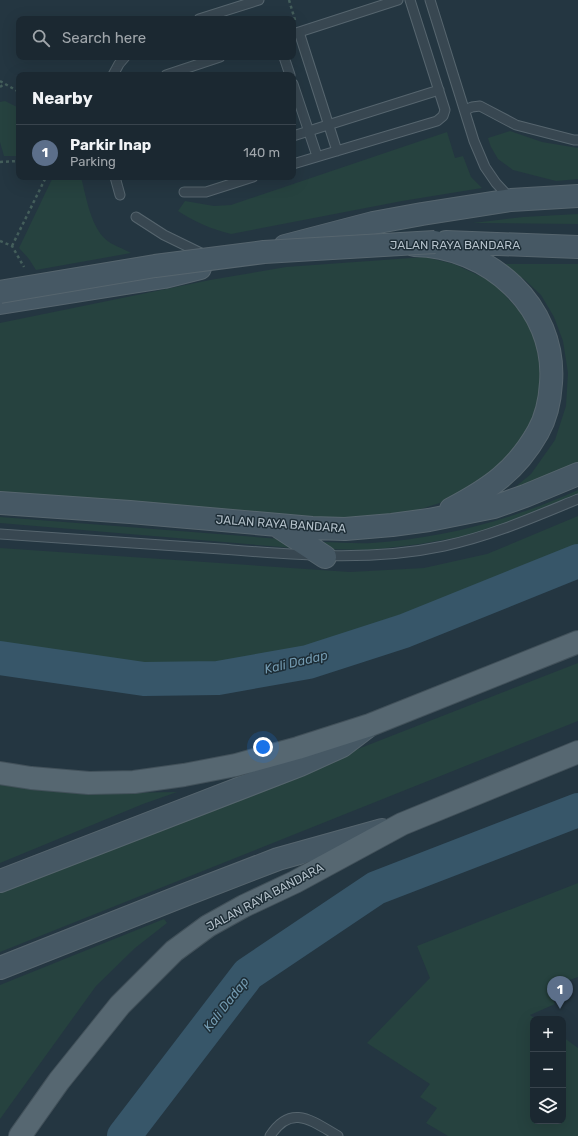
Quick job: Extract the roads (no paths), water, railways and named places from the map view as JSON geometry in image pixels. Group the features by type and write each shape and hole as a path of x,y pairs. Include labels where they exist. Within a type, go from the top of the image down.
{"main road":[{"path":"0,773 31,778 89,783 142,781 236,765 298,748 370,725 578,642"},
{"name":"JALAN RAYA BANDARA","path":"20,1136 59,1081 120,1005 174,951 208,926 244,906 295,882 402,824 578,752"}],"street":[{"path":"0,304 164,277 373,223 511,200 578,196"},
{"name":"JALAN RAYA BANDARA","path":"0,292 155,266 264,252 435,242 578,247"},
{"path":"289,245 417,245 442,248 475,259 507,280 530,304 539,320 546,336 552,373 546,411 538,432 528,448 511,469 495,483 474,497 429,520"},
{"name":"JALAN RAYA BANDARA","path":"0,503 130,512 312,528 345,529 429,520 494,507 526,496 578,474"},
{"path":"275,525 325,557"},
{"path":"0,881 300,765 342,746 370,725"},
{"name":"JALAN RAYA BANDARA","path":"0,968 278,859 402,824"}],"lane":[{"path":"208,16 259,0"},
{"path":"337,151 296,33 398,0"},
{"path":"296,163 437,121 443,116 445,110 440,90 410,0"},
{"path":"430,0 470,126 485,167 496,183 511,200"},
{"path":"115,72 122,60"},
{"path":"175,72 211,60"},
{"path":"285,60 289,72"},
{"path":"296,135 440,90"},
{"path":"296,93 317,156"},
{"path":"465,110 480,106 516,125 578,140"},
{"path":"116,180 120,194"},
{"path":"184,192 206,192 244,180"},
{"path":"136,217 164,235 222,263"},
{"path":"0,534 325,557 381,555 443,546 488,535 539,516 578,499"},
{"path":"270,1136 280,1123 287,1119 295,1118 311,1120 338,1136"}],"waterway":[{"name":"Kali Dadap","path":"0,658 144,679 218,678 308,662 404,631 578,561"},
{"name":"Kali Dadap","path":"124,1136 248,974 376,888 578,810"}],"place":[{"name":"Parkir Inap","path":"560,1009"}]}
